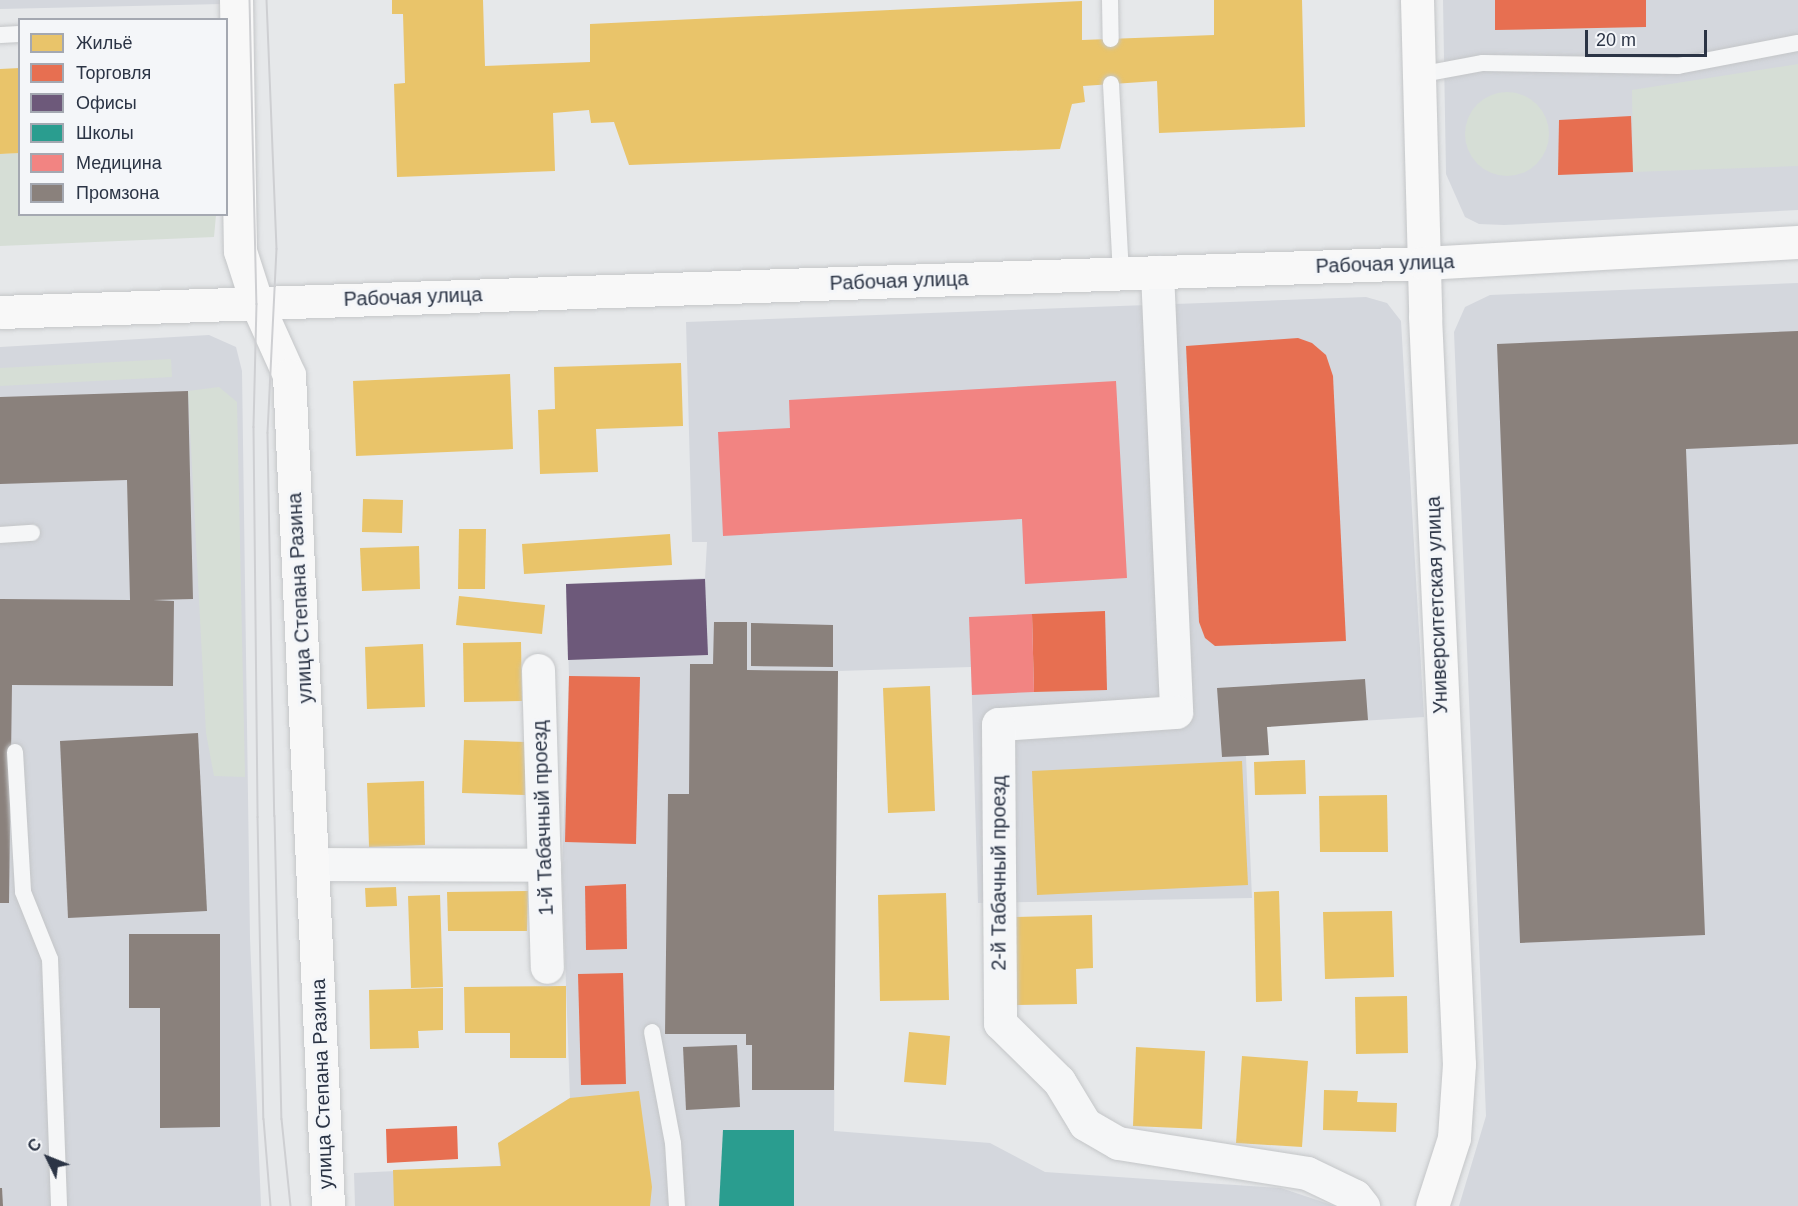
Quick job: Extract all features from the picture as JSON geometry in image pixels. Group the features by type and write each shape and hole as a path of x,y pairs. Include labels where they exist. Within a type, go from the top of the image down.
{"main road":[{"name":"Университетская улица","path":"1417,0 1423,263 1459,1064 1454,1138 1432,1206"},
{"name":"улица Степана Разина","path":"233,18 240,251 257,304 289,375 314,864 328,1206"},
{"name":"Рабочая улица","path":"0,312 1423,263 1798,242"}],"street":[{"name":"2-й Табачный проезд","path":"1157,272 1176,712 998,724 1000,1023 1059,1081 1085,1124 1118,1143 1307,1173 1354,1196 1363,1206"},
{"name":"1-й Табачный проезд","path":"538,670 547,967"},
{"path":"314,864 544,865"}],"lane":[{"path":"1110,0 1111,39"},
{"path":"0,34 18,34"},
{"path":"1418,75 1483,63 1678,66 1798,43"},
{"path":"1111,84 1121,273"},
{"path":"0,535 32,533"},
{"path":"15,752 22,892 50,959 59,1206"},
{"path":"652,1032 673,1143 677,1206"}],"shaded area":[{"path":"0,0 222,0 222,4 0,9"},
{"path":"1443,0 1798,0 1798,210 1504,225 1479,224 1465,217 1446,174"},
{"path":"1798,64 1798,166 1633,172 1632,90"},
{"path":"1499,92 1515,92 1531,99 1542,110 1549,126 1546,150 1537,164 1515,176 1499,176 1483,169 1472,158 1465,142 1465,126 1472,110 1483,99"},
{"path":"18,153 18,216 216,216 214,237 0,246 0,154"},
{"path":"1798,283 1798,1206 1459,1206 1486,1116 1454,332 1465,307 1490,295"},
{"path":"1366,297 1387,303 1401,321 1424,717 1267,727 1269,755 1246,756 1252,898 978,903 971,667 838,671 834,1131 990,1143 1045,1172 1281,1188 1335,1206 355,1206 354,1173 500,1166 498,1143 570,1098 562,871 569,676 566,584 705,578 707,542 692,542 686,322"},
{"path":"209,335 236,347 242,371 250,938 261,1206 0,1206 0,347"},
{"path":"171,359 172,377 0,386 0,368"},
{"path":"219,387 237,402 245,777 214,776 206,733 188,391"}],"building: Жильё":[{"path":"392,0 483,0 485,66 590,62 590,24 1082,1 1082,40 1214,35 1214,0 1302,0 1305,127 1159,133 1157,81 1083,86 1085,102 1072,104 1060,149 629,165 614,122 591,123 589,110 553,113 555,171 397,177 394,84 405,83 403,14 392,14"},
{"path":"18,68 18,153 0,154 0,69"},
{"path":"681,363 683,426 596,429 598,472 540,474 538,410 555,409 554,367"},
{"path":"510,374 513,449 356,456 353,381"},
{"path":"363,499 403,500 402,533 362,532"},
{"path":"459,529 486,529 485,589 458,589"},
{"path":"670,534 672,565 524,574 522,544"},
{"path":"419,546 420,589 362,591 360,548"},
{"path":"459,596 545,605 542,634 456,625"},
{"path":"521,642 522,701 464,702 463,643"},
{"path":"423,644 425,707 367,709 365,647"},
{"path":"930,686 935,811 888,813 883,688"},
{"path":"464,740 526,742 525,795 462,793"},
{"path":"1305,760 1306,794 1255,795 1254,762"},
{"path":"1242,761 1248,885 1037,895 1032,771"},
{"path":"424,781 425,845 369,847 367,783"},
{"path":"1387,795 1388,852 1320,852 1319,796"},
{"path":"396,887 397,906 366,907 365,888"},
{"path":"528,891 527,931 448,931 447,892"},
{"path":"1279,891 1282,1001 1256,1002 1254,892"},
{"path":"946,893 949,1000 880,1001 878,895"},
{"path":"440,895 443,987 411,988 408,896"},
{"path":"1392,911 1394,977 1325,979 1323,912"},
{"path":"1092,915 1093,968 1076,969 1077,1004 1017,1005 1015,917"},
{"path":"566,986 566,1058 510,1058 510,1033 465,1033 464,987"},
{"path":"443,988 443,1030 418,1031 419,1048 370,1049 369,990"},
{"path":"1407,996 1408,1053 1356,1054 1355,997"},
{"path":"909,1032 950,1036 946,1085 904,1082"},
{"path":"1136,1047 1205,1051 1202,1129 1133,1126"},
{"path":"1242,1056 1308,1061 1302,1147 1236,1143"},
{"path":"1324,1090 1358,1091 1357,1102 1397,1103 1396,1132 1323,1130"},
{"path":"639,1091 652,1187 650,1206 394,1206 393,1170 501,1166 498,1143 570,1098"}],"building: Торговля":[{"path":"1495,0 1646,0 1646,27 1495,30"},
{"path":"1631,116 1633,172 1558,175 1559,120"},
{"path":"1298,338 1312,343 1326,355 1333,376 1346,641 1215,646 1205,638 1199,622 1186,346"},
{"path":"1105,611 1107,690 1034,692 1032,614"},
{"path":"569,676 640,677 636,844 565,842"},
{"path":"626,884 627,949 586,950 585,886"},
{"path":"623,973 626,1084 581,1085 578,974"},
{"path":"457,1126 458,1159 387,1163 386,1129"}],"building: Офисы":[{"path":"705,579 708,655 568,660 566,584"}],"building: Школы":[{"path":"723,1130 794,1130 794,1206 719,1206"}],"building: Медицина":[{"path":"1116,381 1127,578 1025,584 1022,519 723,536 718,432 790,428 789,400"},
{"path":"1032,614 1034,692 972,695 969,617"}],"building: Промзона":[{"path":"1798,331 1798,444 1686,449 1705,935 1520,943 1497,344"},
{"path":"188,391 193,599 153,600 174,601 173,686 12,685 9,903 0,903 0,599 130,600 127,480 0,484 0,397"},
{"path":"714,622 747,622 747,670 838,671 834,1090 752,1090 752,1045 746,1045 746,1034 665,1034 668,794 689,794 690,664 713,664"},
{"path":"751,623 833,625 833,667 751,666"},
{"path":"1365,679 1368,720 1267,727 1269,755 1222,757 1217,688"},
{"path":"198,733 207,911 68,918 60,741"},
{"path":"129,934 220,934 220,1127 160,1128 160,1008 129,1008"},
{"path":"737,1045 740,1107 686,1110 683,1047"},
{"path":"0,1188 2,1188 3,1206 0,1206"}],"tram line":[{"path":"250,0 257,304 254,427 258,817 264,1119 271,1206"},
{"path":"267,0 277,249 268,433 275,816 282,1119 291,1206"}]}
